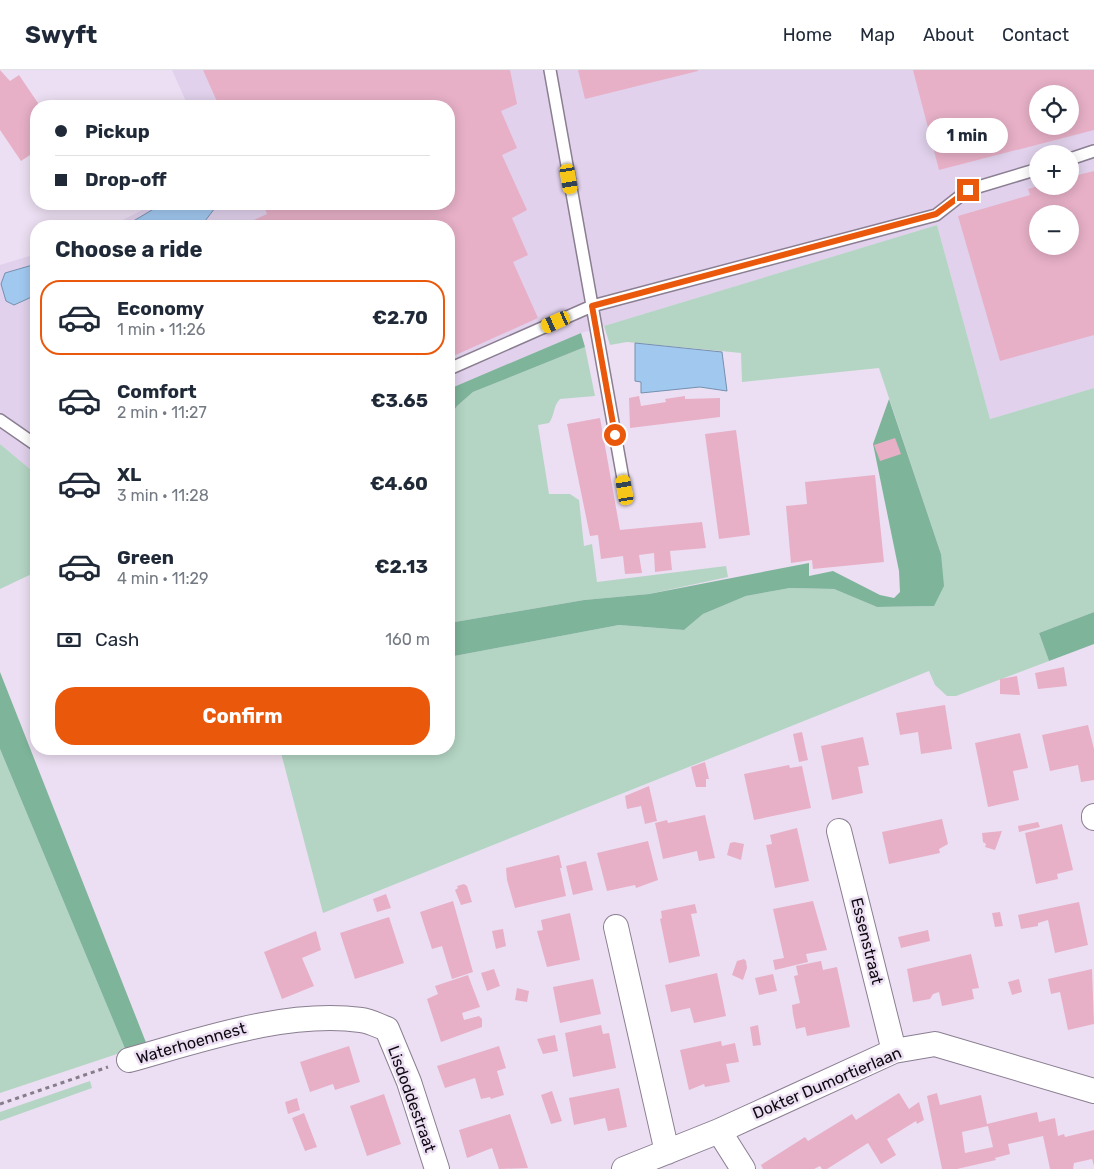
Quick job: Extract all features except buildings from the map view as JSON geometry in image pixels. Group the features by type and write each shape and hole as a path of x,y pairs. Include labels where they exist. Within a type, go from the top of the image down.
{"street":[{"name":"Essenstraat","path":"839,832 894,1051"},
{"path":"616,927 667,1152"},
{"name":"Waterhoennest","path":"130,1060 251,1026 322,1019 363,1020 387,1029"},
{"name":"Lisdoddestraat","path":"387,1029 409,1082 437,1169"},
{"name":"Dokter Dumortierlaan","path":"624,1169 719,1131 894,1051 935,1044 1094,1091"},
{"path":"719,1131 743,1169"}],"lane":[{"path":"550,70 625,490"},
{"path":"1079,156 1094,151"},
{"path":"455,366 592,306 936,214 968,190 1029,171"},
{"path":"0,420 30,442"}],"path":[{"name":"Waterhoennest","path":"0,1104 130,1060"}],"shaded area":[{"path":"172,70 1094,70 1094,388 990,419 937,225 581,333 455,386 455,220 123,220 142,210 455,210 455,100 185,100"},
{"path":"30,256 30,469 0,444 0,265"}],"green space":[{"path":"937,225 990,419 1094,388 1094,612 1039,633 1049,661 956,696 947,696 935,685 929,671 323,913 282,755 455,755 455,656 619,625 684,630 703,614 746,596 790,588 834,589 877,607 934,606 941,554 879,368 742,382 741,353 627,342 610,345 604,326"},
{"path":"581,333 585,347 473,392 455,409 455,386"},
{"path":"585,347 595,396 560,399 549,423 538,425 549,494 570,494 579,500 584,546 592,544 597,582 726,566 728,577 649,594 584,600 455,622 455,409 473,392"},
{"path":"889,399 941,554 944,586 934,606 877,607 834,589 790,588 746,596 703,614 684,630 619,625 455,656 455,622 584,600 649,594 809,563 809,576 833,571 880,595 894,598 900,592 899,571 873,444"},
{"path":"0,444 30,469 30,575 0,589"},
{"path":"1094,612 1094,644 1049,661 1039,633"},
{"path":"0,672 30,748 30,755 33,755 147,1045 126,1051 0,749"},
{"path":"0,749 126,1051 0,1093"},
{"path":"90,1081 92,1088 0,1121 0,1112"}],"water":[{"path":"152,210 213,210 206,220 135,220"},
{"path":"30,266 30,298 14,305 6,301 1,284 5,273"},
{"path":"635,343 722,352 727,391 700,387 641,393 641,382 635,381"}],"route":[{"path":"615,435 592,306 936,214 968,190"}]}
